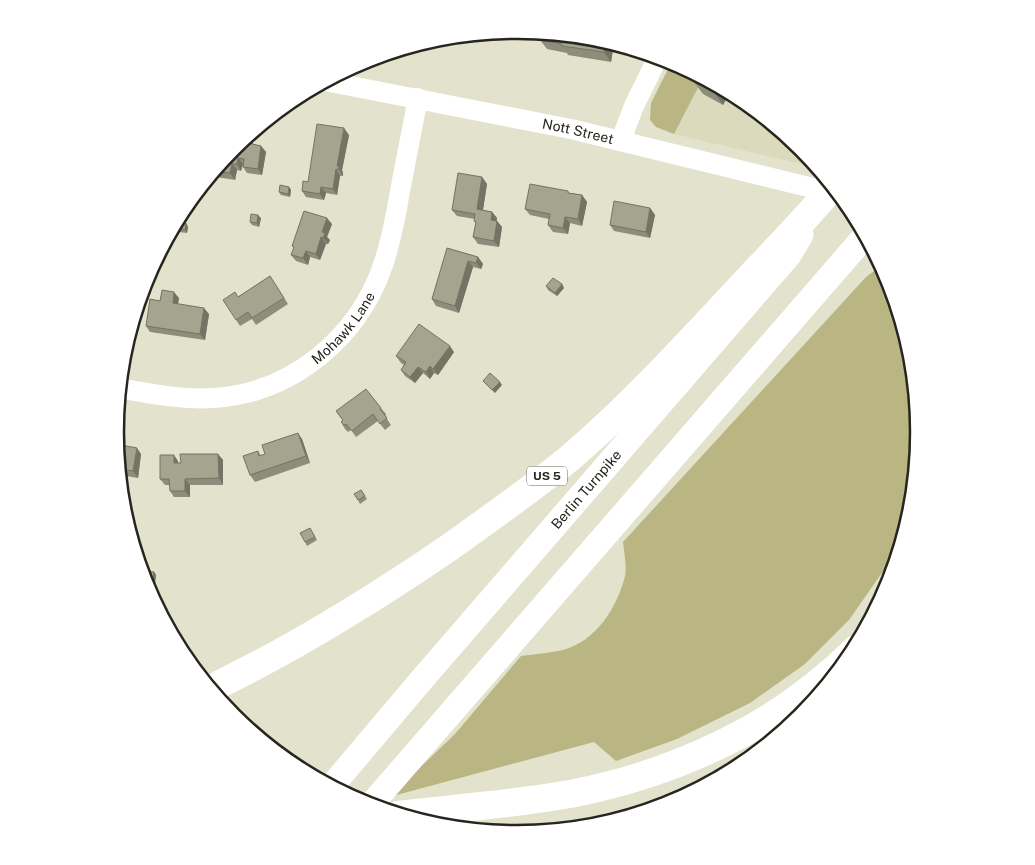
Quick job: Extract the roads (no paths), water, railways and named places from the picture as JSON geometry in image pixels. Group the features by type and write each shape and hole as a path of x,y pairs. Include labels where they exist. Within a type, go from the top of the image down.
{"highway":[{"name":"US 5","path":"216,686 289,648 384,592 481,525 553,471 599,432 650,384 831,194"},
{"path":"415,813 575,793 621,782 682,762 752,729 784,709 828,674"}],"main road":[{"name":"Berlin Turnpike","path":"336,782 789,255 831,195"},
{"path":"376,799 861,241"}],"street":[{"path":"621,140 634,106 655,64"},
{"name":"Nott Street","path":"336,83 526,119 827,189"},
{"name":"Mohawk Lane","path":"126,389 182,398 215,398 251,392 281,380 305,367 334,345 365,305 382,268 396,211 418,98"}]}
